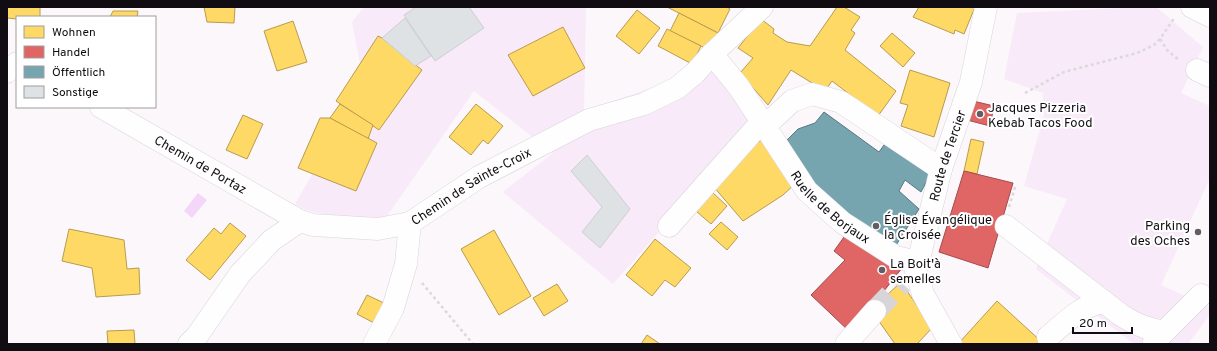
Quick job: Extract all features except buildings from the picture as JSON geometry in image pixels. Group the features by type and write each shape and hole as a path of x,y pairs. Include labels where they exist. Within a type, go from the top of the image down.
{"street":[{"name":"Chemin de Sainte-Croix","path":"300,221 313,225 378,228 410,223 479,177 589,120 644,104 677,88 762,7"},
{"name":"Route de Tercier","path":"912,272 941,169 971,82 986,7"},
{"path":"1185,10 1210,16"},
{"name":"Ruelle de Borjaux","path":"712,54 739,87 807,191 843,223 896,257 912,272"},
{"path":"7,72 16,64"},
{"path":"669,226 756,128 765,126 792,101 812,94 841,102 941,169"},
{"name":"Chemin de Portaz","path":"103,108 300,221"},
{"path":"189,344 197,336 240,274 272,240 300,221"},
{"path":"374,344 393,308 406,264 410,223"},
{"path":"1006,226 1121,315 1137,325 1147,329 1158,338 1201,296"},
{"path":"912,272 951,344"},
{"path":"1048,337 1080,311 1096,303 1104,302"},
{"path":"846,344 875,311"}],"path":[{"path":"1025,93 1064,72 1137,53 1154,45 1185,10"},
{"path":"1160,39 1167,50 1176,59 1204,73"},
{"path":"406,264 473,344"}],"shaded area":[{"path":"364,7 582,7 586,9 584,111 666,83 723,54 766,112 613,284 503,192 553,153 474,91 385,219 340,218 306,210 295,204 364,85 352,22"},
{"path":"1156,7 1203,47 1181,93 1210,106 1210,178 1161,285 1210,307 1210,315 1188,344 1134,344 1036,269 1067,199 1024,186 1044,115 1043,93 1004,79 1017,13"},
{"path":"198,193 207,200 192,218 184,211"}],"tunnel":[{"path":"875,311 902,283"}],"place":[{"name":"Jacques Pizzeria Kebab Tacos Food","path":"980,114"},
{"name":"Église Évangélique la Croisée","path":"876,226"},
{"name":"Parking des Oches","path":"1198,232"},
{"name":"La Boit'à semelles","path":"882,270"}]}
